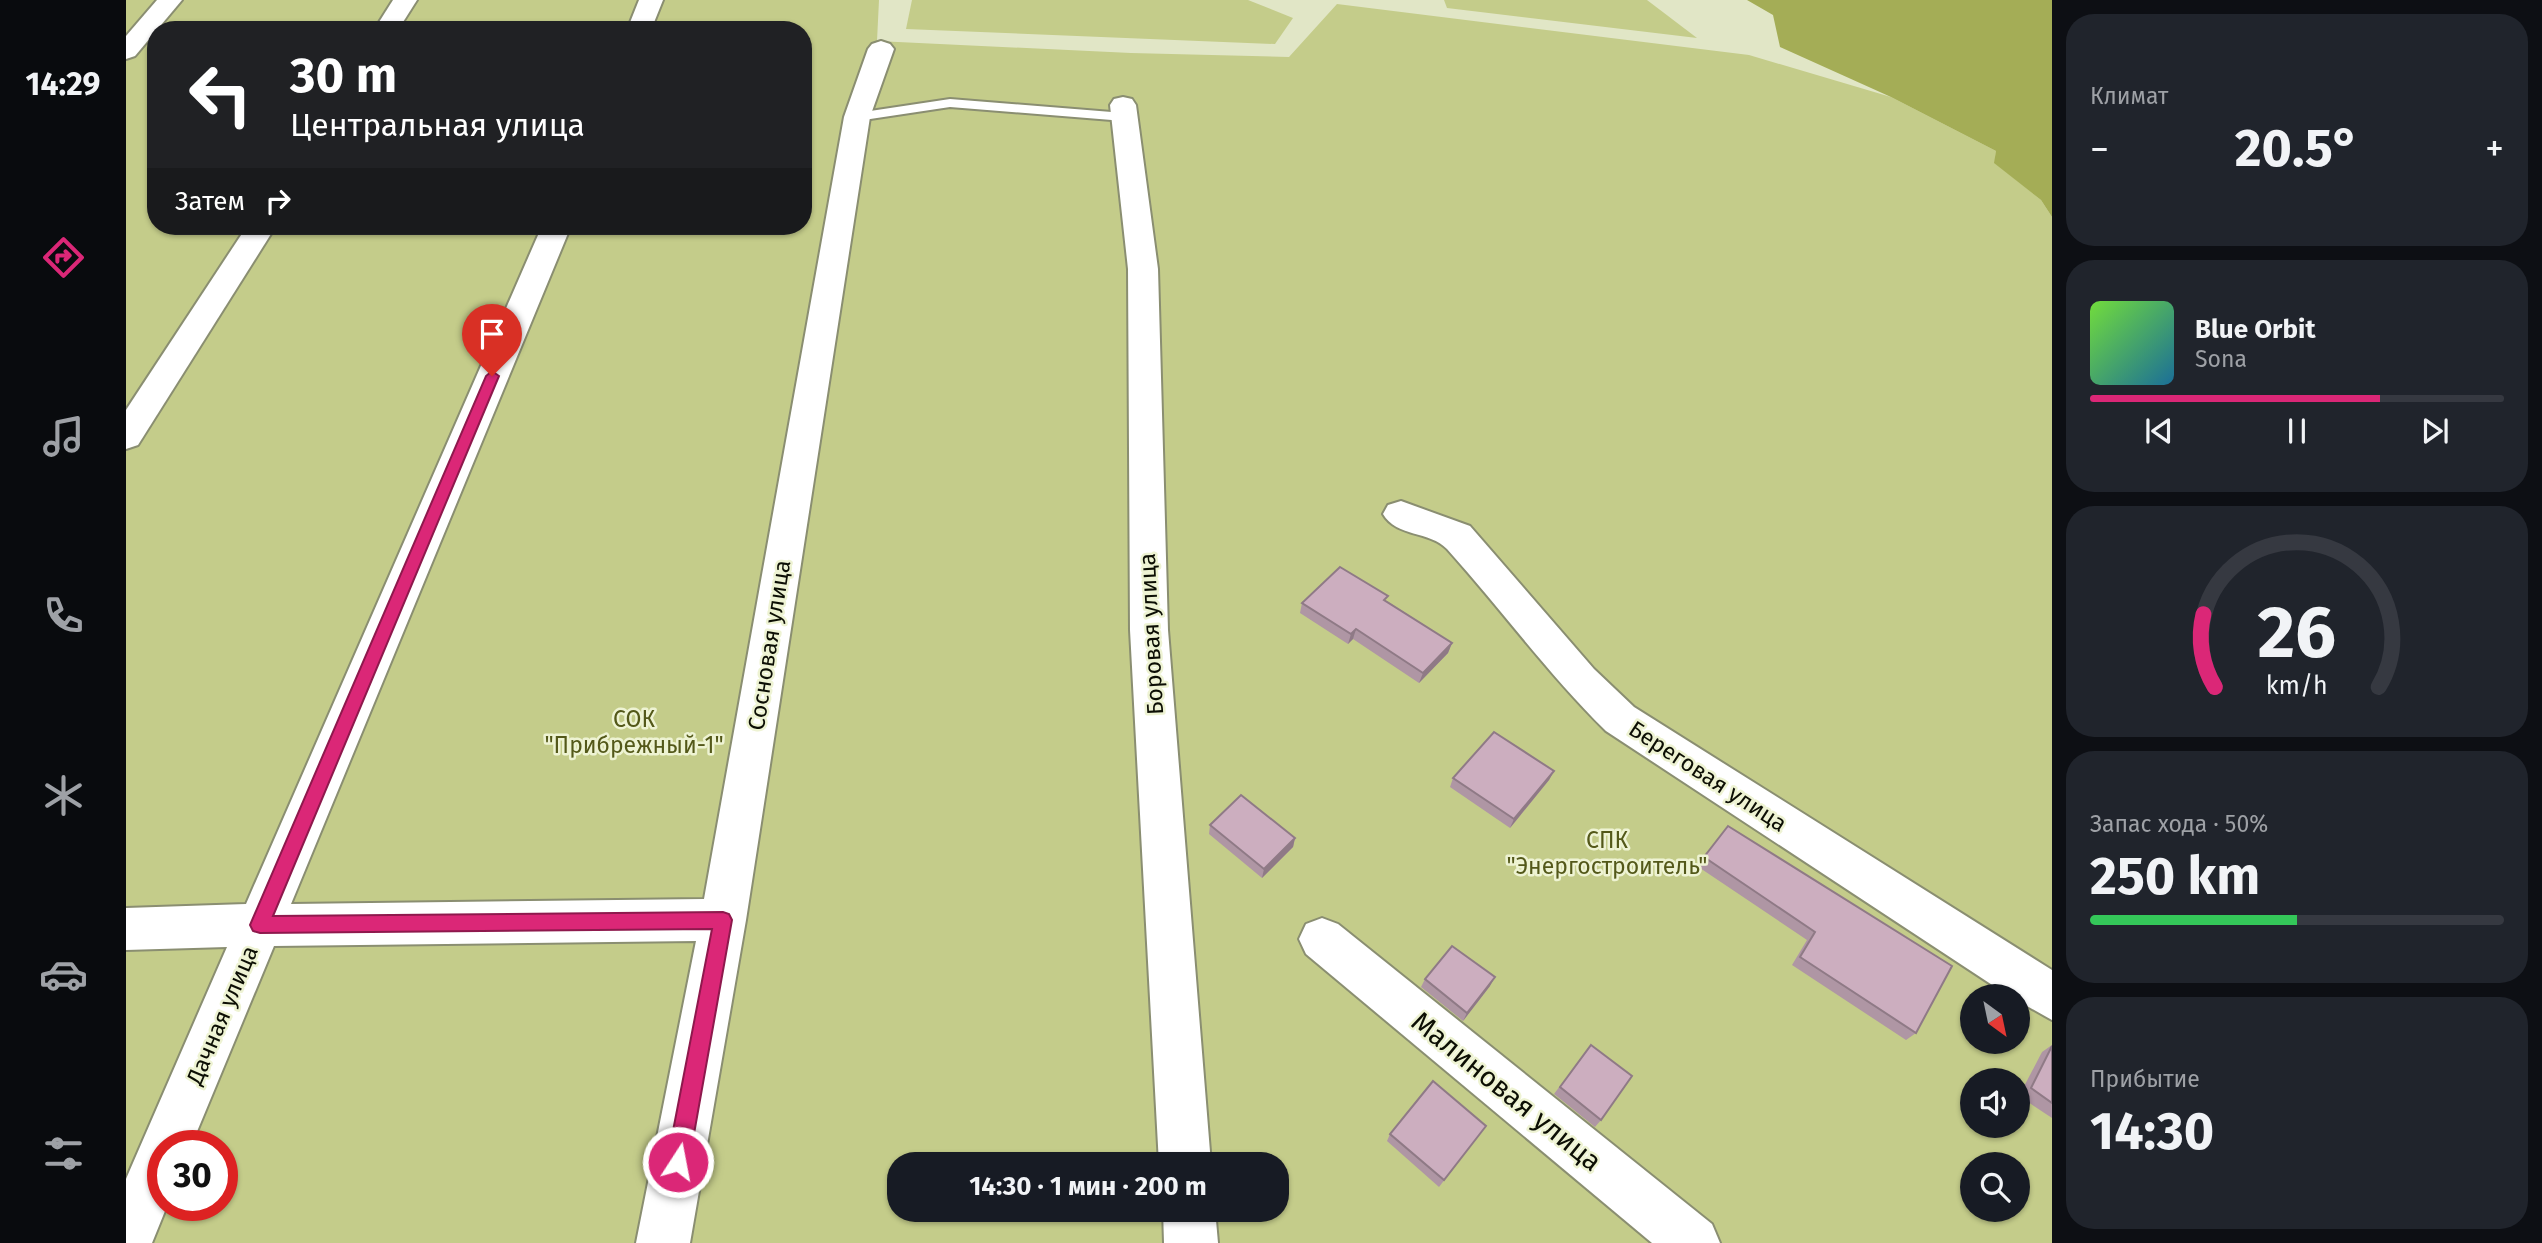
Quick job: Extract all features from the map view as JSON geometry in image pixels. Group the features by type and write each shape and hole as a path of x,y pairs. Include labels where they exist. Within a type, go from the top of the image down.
{"street":[{"path":"152,21 170,0"},
{"path":"392,21 405,0"},
{"path":"643,21 651,0"},
{"path":"126,51 147,27"},
{"name":"Сосновая улица","path":"663,1243 723,920 857,117 881,49"},
{"name":"Боровая улица","path":"1124,111 1143,270 1149,630 1184,1152"},
{"path":"126,437 255,235"},
{"name":"Дачная улица","path":"173,1130 552,235"},
{"name":"Береговая улица","path":"1401,514 1457,536 1580,680 1620,719 2052,997"},
{"path":"126,929 723,920"},
{"name":"Малиновая улица","path":"1322,939 1693,1243"},
{"path":"126,1241 147,1192"},
{"path":"1190,1222 1191,1243"}],"lane":[{"path":"857,117 950,103 1124,111"}],"green space":[{"path":"126,0 879,0 877,41 1131,53 1289,57 1337,4 1749,55 1891,97 1996,151 1995,163 2041,200 2052,217 2052,1243 126,1243"},
{"path":"912,0 1248,0 1293,18 1275,44 906,29"},
{"path":"1444,0 1647,0 1697,38 1447,8"}],"shaded area":[{"path":"1747,0 2052,0 2052,217 2041,200 1994,163 1996,151 1891,97 1780,47 1773,15"}],"building":[{"path":"1340,567 1388,596 1384,600 1452,643 1423,673 1356,629 1351,634 1302,603"},
{"path":"1494,732 1554,771 1514,819 1453,778"},
{"path":"1241,795 1295,838 1264,869 1210,825"},
{"path":"1728,826 1952,966 1916,1033 1800,957 1815,932 1704,857"},
{"path":"1452,946 1495,977 1467,1013 1425,979"},
{"path":"1591,1045 1632,1076 1601,1120 1560,1087"},
{"path":"2052,1046 2052,1103 2031,1088"},
{"path":"1433,1081 1486,1126 1444,1180 1390,1134"}],"route":[{"path":"492,376 260,925 723,920 678,1162"}],"park label":[{"name":"СОК \"Прибрежный-1\"","path":"634,732"},
{"name":"СПК \"Энергостроитель\"","path":"1607,853"}]}
